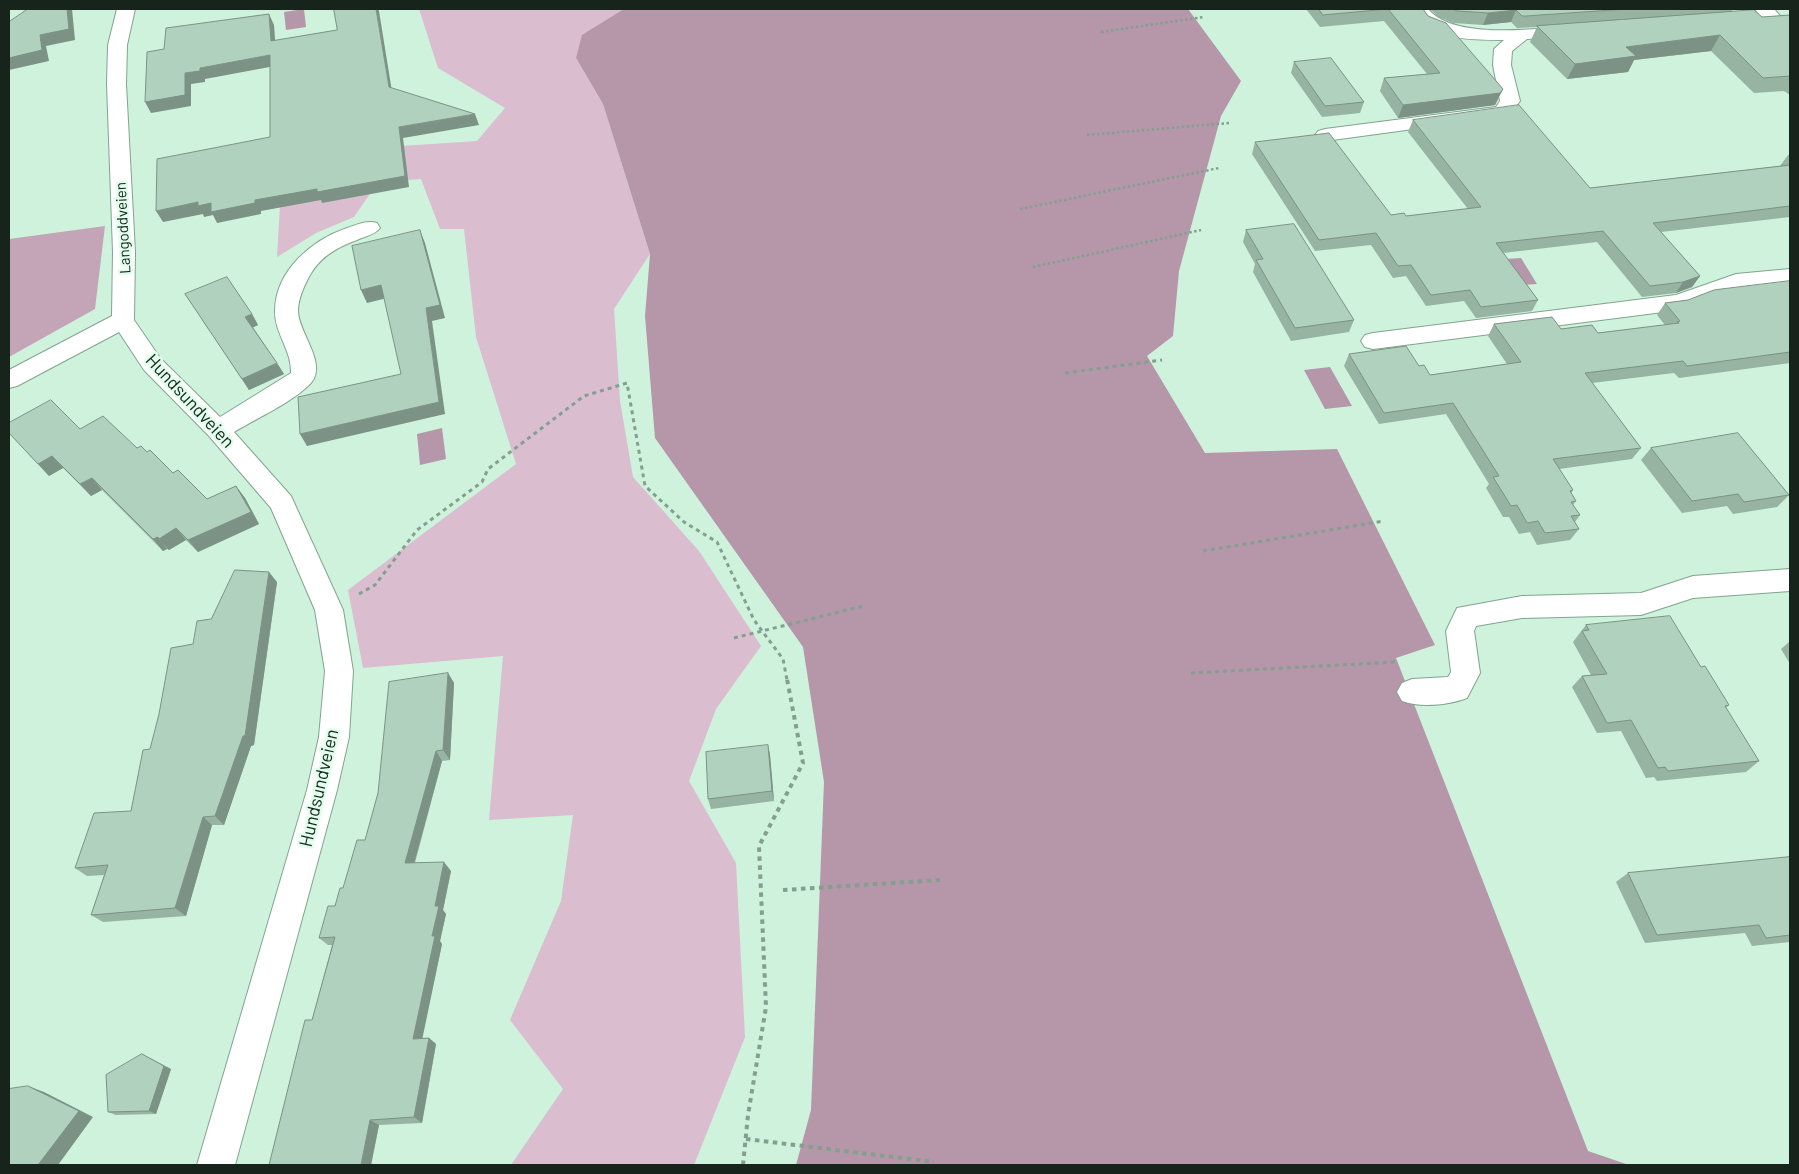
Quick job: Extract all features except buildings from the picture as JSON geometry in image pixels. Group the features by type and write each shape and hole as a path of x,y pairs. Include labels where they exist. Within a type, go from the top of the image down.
{"street":[{"name":"Langoddveien","path":"123,320 126,278 119,143 117,48 126,9"},
{"path":"1419,9 1431,23 1451,30 1521,35 1588,30"},
{"path":"1325,135 1502,112 1510,101 1502,65 1503,49 1521,35"},
{"path":"218,430 290,387 302,376 304,359 286,316 290,288 314,255 346,236 369,228"},
{"path":"1374,341 1679,302 1736,281 1790,276"},
{"path":"9,380 123,320"},
{"name":"Hundsundveien","path":"123,320 152,364 218,430 282,503 330,610 338,672 334,737 322,790 216,1165"},
{"path":"1412,692 1457,689 1466,673 1460,631 1467,616 1522,607 1641,604 1693,587 1790,580"}],"path":[{"path":"1101,32 1204,17"},
{"path":"1087,135 1229,124"},
{"path":"1020,209 1219,168"},
{"path":"1033,267 1201,230"},
{"path":"1065,373 1162,360"},
{"path":"330,610 375,585 417,530 482,482 488,469 584,396 627,384 645,486 684,522 717,542 754,620 782,659 803,763 759,846 766,1008 748,1115 743,1165"},
{"path":"1203,552 1384,521"},
{"path":"734,638 862,606"},
{"path":"1190,673 1398,662"},
{"path":"783,890 940,880"},
{"path":"745,1139 934,1162"}],"shaded area":[{"path":"304,9 306,27 286,30 284,12"},
{"path":"419,9 624,9 576,58 603,104 650,254 614,309 620,401 633,477 699,551 761,646 716,709 689,781 736,863 745,1037 694,1165 511,1165 563,1089 510,1020 561,901 573,815 489,820 503,656 363,668 348,590 516,464 476,337 464,229 440,229 421,179 378,182 354,217 316,233 277,257 280,206 370,148 477,141 505,108 438,68"},
{"path":"624,9 1188,9 1241,81 1221,116 1179,271 1173,336 1147,356 1205,453 1337,449 1435,645 1396,658 1588,1151 1629,1165 796,1165 811,1110 824,782 803,647 655,438 645,316 650,254 603,104 576,58 582,35"},
{"path":"105,226 95,309 9,357 9,239"},
{"path":"1521,258 1537,284 1521,285 1504,259"},
{"path":"1330,367 1352,406 1325,409 1304,370"},
{"path":"442,428 446,459 420,465 417,434"}]}
